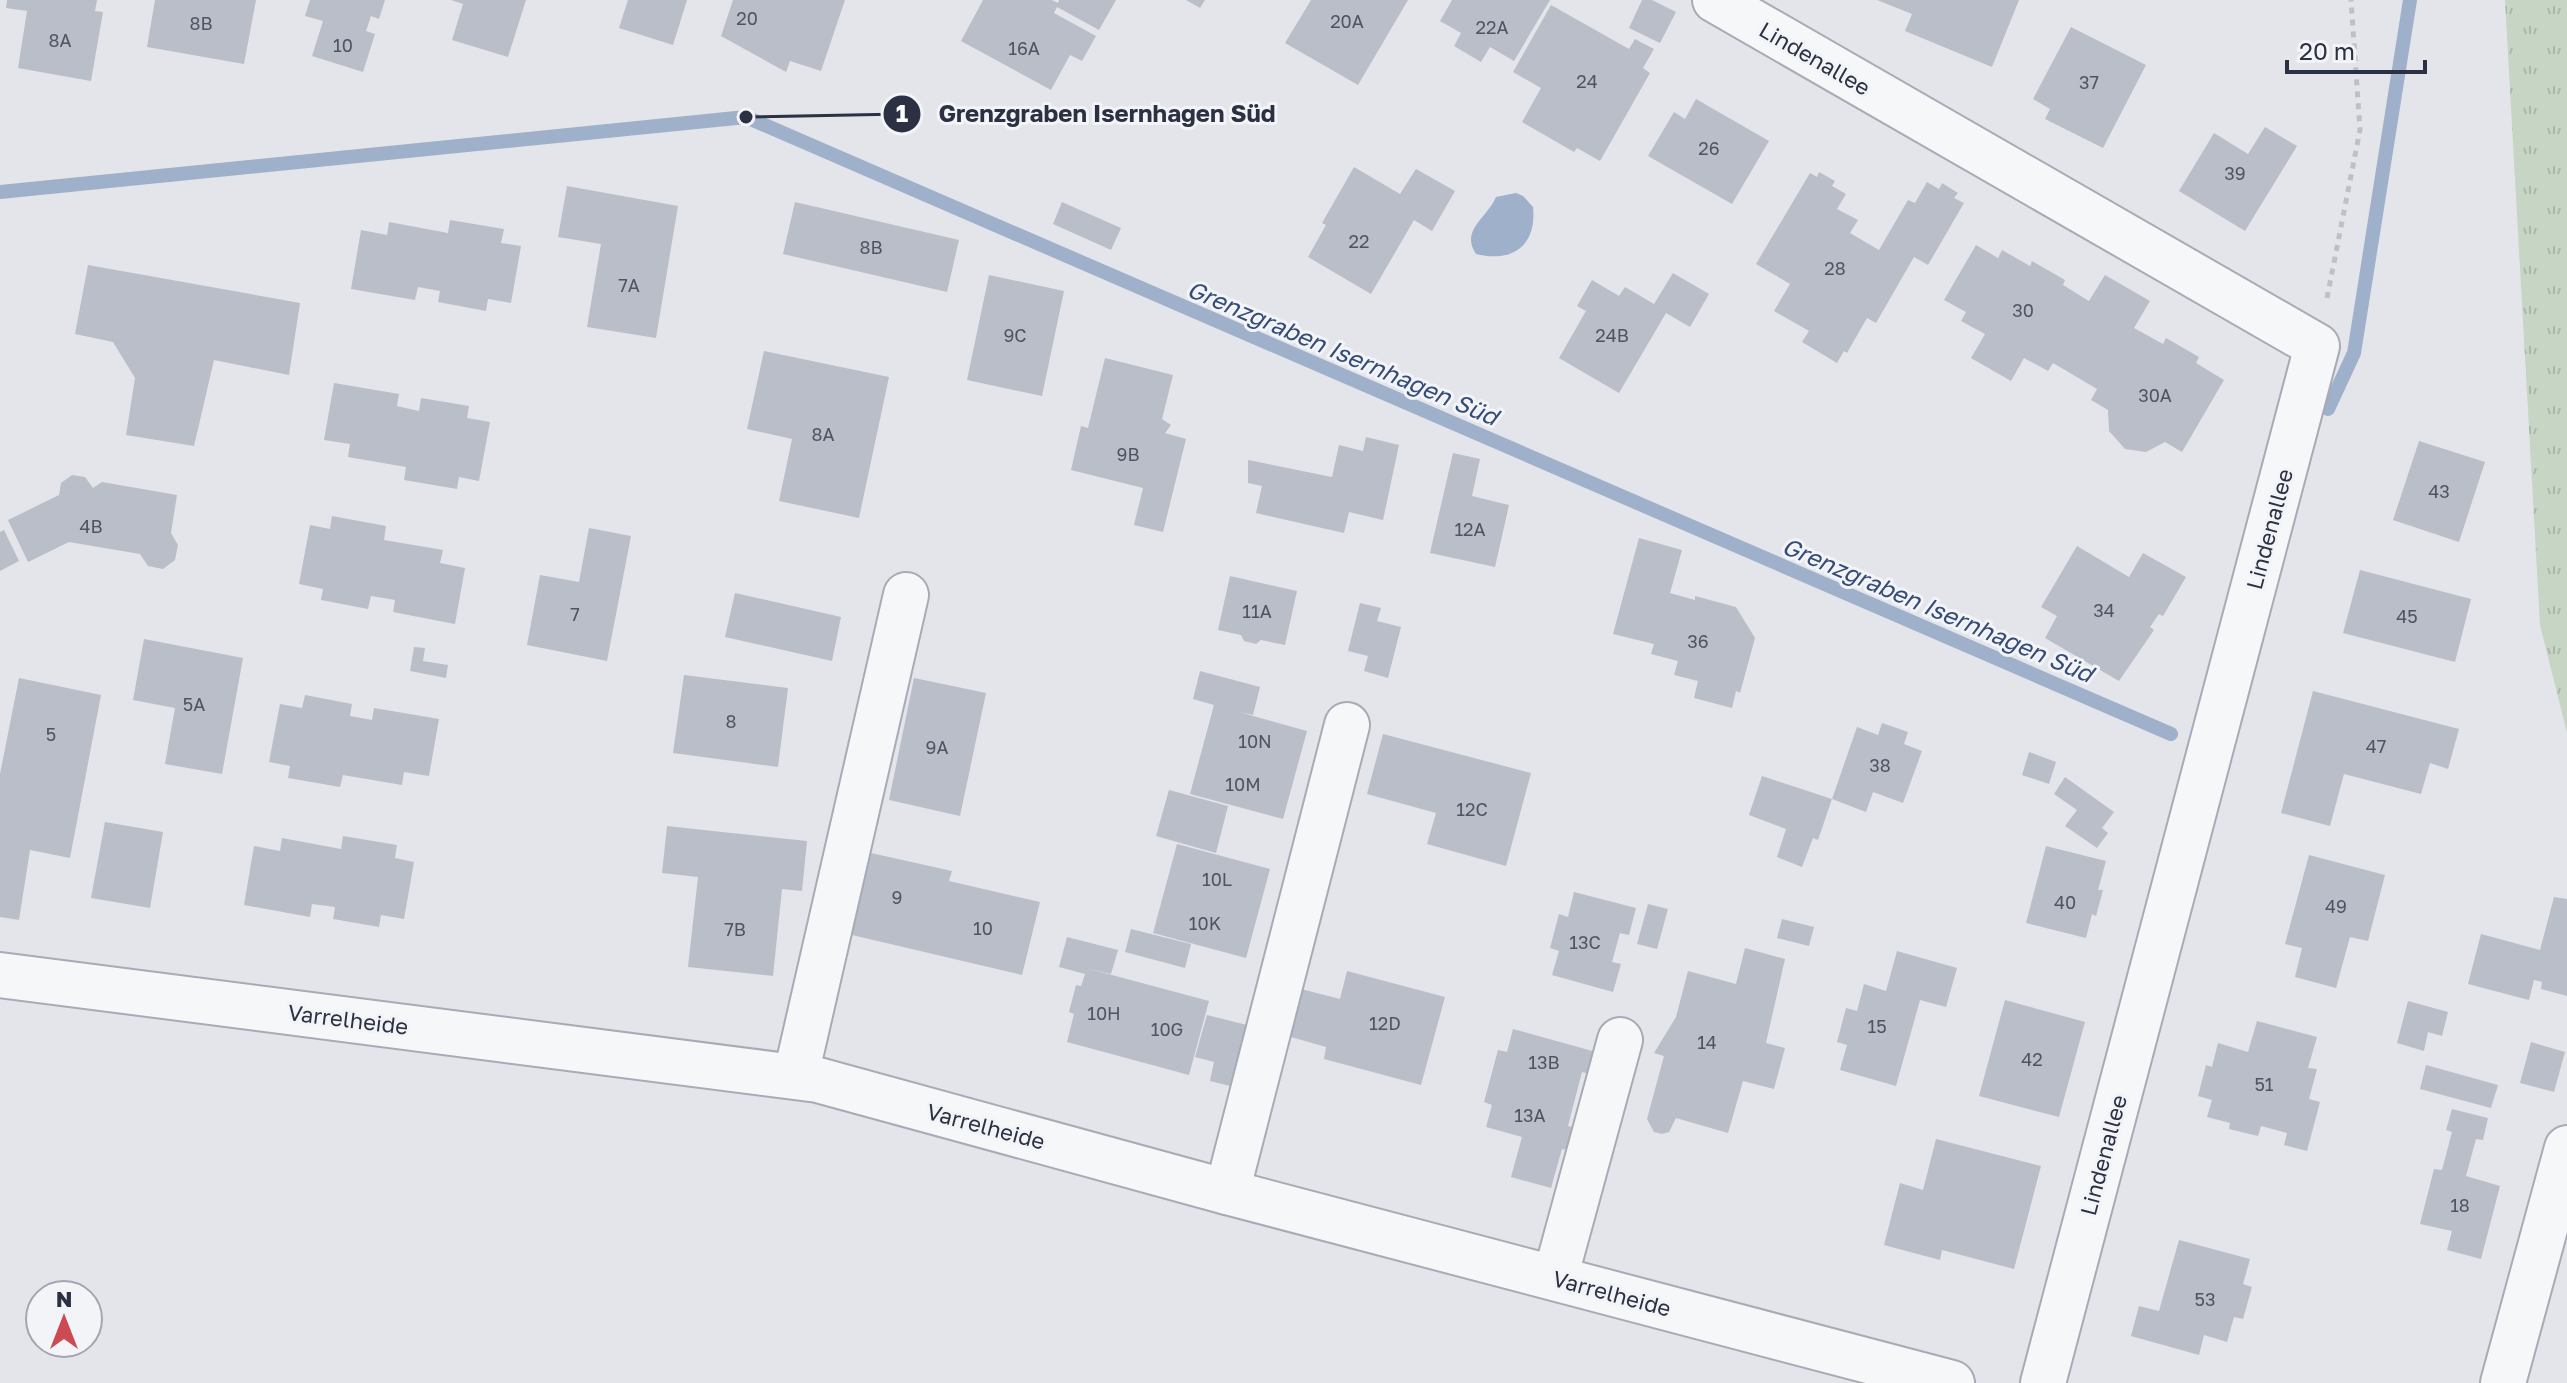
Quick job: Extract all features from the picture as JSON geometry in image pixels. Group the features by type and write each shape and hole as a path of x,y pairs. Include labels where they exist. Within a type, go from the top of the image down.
{"street":[{"name":"Lindenallee","path":"1715,0 2317,346 2043,1383"},
{"path":"796,1075 906,595"},
{"path":"1227,1192 1347,725"},
{"name":"Varrelheide","path":"0,975 796,1075 1952,1383"},
{"path":"1555,1278 1620,1040"},
{"path":"2503,1383 2567,1148"}],"path":[{"path":"2317,346 2360,130 2351,0"}],"green space":[{"path":"2505,0 2567,0 2567,733 2540,625"}],"water":[{"path":"1516,193 1533,207 1531,232 1526,241 1520,248 1501,256 1476,254 1471,238 1477,224 1496,197"}],"building":[{"path":"7,0 97,0 95,11 103,12 91,81 18,68 27,11 6,8"},
{"path":"155,0 256,0 244,64 147,47"},
{"path":"310,0 385,0 379,19 371,16 366,31 375,34 363,72 312,56 323,21 305,16"},
{"path":"451,0 526,0 508,57 452,40 463,4"},
{"path":"628,0 687,0 673,45 619,28"},
{"path":"733,0 845,0 821,71 790,61 786,72 721,36"},
{"path":"983,0 1052,0 1058,3 1059,0 1116,0 1099,30 1057,7 1054,13 1096,36 1082,61 1070,55 1051,90 961,41"},
{"path":"1186,0 1205,0 1200,8"},
{"path":"1311,0 1408,0 1358,85 1285,43"},
{"path":"1452,0 1550,0 1514,61 1490,47 1481,62 1454,46 1461,33 1440,21"},
{"path":"1642,0 1652,0 1676,12 1660,43 1629,28"},
{"path":"1877,0 2019,0 1992,67 1905,31 1912,14"},
{"path":"1551,5 1629,49 1635,39 1654,49 1643,68 1650,73 1600,161 1577,148 1574,152 1522,122 1541,88 1513,72"},
{"path":"2071,27 2146,65 2103,148 2045,119 2050,109 2033,99"},
{"path":"1696,99 1769,141 1732,204 1648,156 1674,112 1685,119"},
{"path":"2265,127 2297,146 2245,231 2179,191 2214,133 2248,154"},
{"path":"1354,167 1400,194 1416,169 1455,191 1432,231 1414,220 1371,294 1308,257 1326,225 1322,223"},
{"path":"1819,172 1835,181 1832,186 1846,194 1837,209 1858,220 1850,233 1879,250 1908,200 1915,203 1927,182 1939,189 1942,183 1958,193 1954,198 1964,203 1928,265 1914,257 1876,323 1867,318 1847,353 1844,351 1837,363 1802,342 1809,331 1774,311 1790,284 1756,264 1810,173 1817,177"},
{"path":"567,186 678,206 656,338 587,327 601,244 558,237"},
{"path":"795,202 959,240 947,292 783,254"},
{"path":"1062,202 1121,228 1111,250 1053,224"},
{"path":"450,220 504,229 501,243 521,246 511,303 488,299 486,311 438,302 440,291 418,287 415,300 351,289 361,230 387,235 389,222 448,233"},
{"path":"1976,245 1998,258 2002,250 2030,266 2032,261 2065,280 2063,285 2089,301 2105,275 2150,301 2134,328 2163,344 2166,338 2199,357 2196,363 2224,380 2182,452 2165,442 2146,452 2125,449 2109,431 2108,410 2091,400 2097,389 2053,363 2048,371 2024,358 2011,381 1971,358 1985,334 1961,321 1966,312 1944,300"},
{"path":"88,265 300,303 289,375 214,360 194,446 126,435 135,378 113,342 75,334"},
{"path":"1673,273 1709,294 1690,327 1666,313 1619,393 1559,358 1586,311 1577,306 1592,280 1619,296 1625,287 1654,304"},
{"path":"989,275 1064,291 1042,396 967,380"},
{"path":"764,351 889,377 859,518 779,501 792,439 747,429"},
{"path":"1105,358 1173,375 1162,419 1171,425 1165,433 1186,439 1163,532 1134,525 1143,488 1071,470 1081,426 1088,428"},
{"path":"334,383 399,394 397,406 419,411 421,398 469,406 467,418 490,422 479,481 459,477 457,489 404,480 406,467 348,457 350,444 324,440"},
{"path":"1366,437 1399,445 1383,520 1349,512 1344,533 1256,513 1262,486 1248,483 1248,460 1332,477 1339,445 1363,451"},
{"path":"2419,441 2485,462 2459,542 2393,520"},
{"path":"1453,453 1480,459 1472,496 1509,505 1495,567 1430,553"},
{"path":"72,475 85,477 93,488 102,482 177,495 171,533 178,545 175,560 163,569 148,566 140,554 69,542 28,562 8,520 59,495 61,483"},
{"path":"332,516 386,526 384,540 443,550 440,563 465,568 455,624 393,612 395,600 371,596 368,609 321,600 323,589 299,584 310,525 330,529"},
{"path":"589,528 631,536 607,661 527,645 540,575 579,582"},
{"path":"4,530 19,561 0,571 0,532"},
{"path":"1639,538 1682,550 1670,593 1736,607 1755,638 1740,693 1736,691 1732,708 1694,698 1698,681 1674,675 1678,661 1651,654 1654,644 1613,634"},
{"path":"2077,546 2129,577 2143,553 2186,577 2163,616 2159,614 2150,627 2154,630 2119,681 2045,638 2057,616 2041,607"},
{"path":"2360,570 2471,599 2455,662 2343,633"},
{"path":"1230,576 1297,591 1285,645 1261,640 1256,644 1244,641 1241,635 1218,630"},
{"path":"735,593 841,617 832,661 725,637"},
{"path":"1360,603 1381,608 1377,621 1401,627 1388,678 1364,671 1368,656 1348,651"},
{"path":"144,639 243,658 222,774 165,764 175,708 133,700"},
{"path":"414,647 425,648 423,661 448,665 446,678 410,671"},
{"path":"1200,671 1260,687 1253,715 1239,712 1307,731 1283,819 1190,794 1214,705 1193,699"},
{"path":"684,675 788,688 778,767 673,753"},
{"path":"19,678 101,695 70,858 30,850 19,920 0,917 0,774"},
{"path":"914,678 986,693 960,816 889,800"},
{"path":"2313,691 2459,729 2448,769 2430,763 2421,794 2344,774 2330,826 2281,813"},
{"path":"305,695 352,704 350,716 372,720 374,708 439,719 429,776 404,772 402,785 343,775 340,787 288,778 290,766 269,762 280,704 302,708"},
{"path":"1882,723 1908,732 1904,744 1922,751 1903,803 1873,792 1866,812 1832,799 1857,727 1878,735"},
{"path":"1383,734 1531,773 1506,866 1427,844 1436,813 1367,794"},
{"path":"2029,752 2056,762 2049,784 2022,775"},
{"path":"1762,776 1832,799 1818,840 1813,838 1802,867 1777,857 1786,829 1749,815"},
{"path":"2065,777 2114,812 2102,828 2108,833 2097,848 2065,826 2077,810 2054,794"},
{"path":"1169,790 1228,806 1216,853 1156,836"},
{"path":"105,822 163,832 150,908 91,898"},
{"path":"667,826 807,841 802,891 782,889 773,976 688,967 698,877 662,873"},
{"path":"343,836 397,845 395,858 414,862 404,919 381,915 379,927 333,919 335,907 312,904 310,917 244,905 254,846 280,851 282,838 341,849"},
{"path":"1177,844 1270,869 1246,958 1153,933"},
{"path":"2046,846 2106,861 2098,890 2103,890 2086,938 2026,923"},
{"path":"871,853 952,871 949,881 1040,902 1022,975 852,935"},
{"path":"2309,855 2385,875 2368,941 2350,937 2336,988 2295,977 2302,948 2285,944"},
{"path":"1574,892 1636,908 1629,935 1620,933 1612,962 1621,964 1613,992 1552,975 1559,951 1550,948 1559,914 1568,917"},
{"path":"2554,897 2567,899 2567,996 2541,989 2542,982 2534,980 2529,1000 2468,984 2481,934 2540,950"},
{"path":"1648,904 1668,909 1657,949 1637,944"},
{"path":"1782,919 1814,927 1809,946 1777,938"},
{"path":"1131,929 1191,944 1185,968 1125,952"},
{"path":"1067,937 1118,950 1111,974 1086,968 1209,1001 1189,1075 1067,1042 1074,1014 1069,1012 1076,985 1081,986 1085,974 1059,967"},
{"path":"1745,948 1785,959 1766,1043 1785,1048 1774,1089 1743,1081 1728,1133 1676,1118 1669,1132 1654,1132 1647,1119 1664,1056 1654,1053 1676,1017 1688,971 1736,984"},
{"path":"1897,951 1957,968 1946,1007 1920,1000 1896,1086 1840,1070 1847,1045 1837,1042 1846,1008 1857,1011 1864,984 1886,991"},
{"path":"1347,971 1445,997 1421,1085 1324,1059 1326,1047 1284,1035 1297,988 1340,999"},
{"path":"2005,1000 2085,1022 2059,1117 1979,1096"},
{"path":"2408,1001 2448,1012 2442,1036 2428,1032 2424,1051 2397,1043"},
{"path":"1207,1015 1247,1025 1230,1086 1210,1081 1214,1062 1195,1057"},
{"path":"2257,1021 2317,1037 2308,1068 2317,1069 2309,1099 2320,1102 2307,1151 2284,1145 2287,1133 2261,1126 2258,1136 2229,1129 2230,1123 2207,1117 2212,1100 2198,1096 2206,1065 2212,1067 2218,1043 2248,1052"},
{"path":"1513,1029 1596,1052 1589,1074 1582,1072 1568,1126 1575,1128 1569,1150 1562,1149 1551,1188 1511,1177 1522,1137 1486,1127 1492,1105 1484,1102 1498,1050 1507,1052"},
{"path":"2531,1042 2565,1052 2554,1092 2520,1083"},
{"path":"2426,1065 2498,1085 2491,1108 2420,1089"},
{"path":"2452,1109 2488,1118 2483,1140 2476,1139 2466,1176 2500,1186 2481,1259 2447,1250 2452,1231 2420,1224 2434,1169 2442,1170 2452,1132 2446,1130"},
{"path":"1936,1139 2041,1166 2014,1269 1942,1250 1940,1260 1884,1245 1900,1183 1923,1190"},
{"path":"2179,1240 2250,1259 2243,1284 2252,1287 2243,1319 2234,1317 2227,1342 2204,1335 2199,1355 2131,1336 2139,1306 2159,1311"}],"waterway":[{"name":"Grenzgraben Isernhagen Süd","path":"2328,409 2354,353 2410,0"},
{"name":"Grenzgraben Isernhagen Süd","path":"0,192 746,117 2171,734"}],"place":[{"name":"Grenzgraben Isernhagen Süd","path":"746,117"}]}
